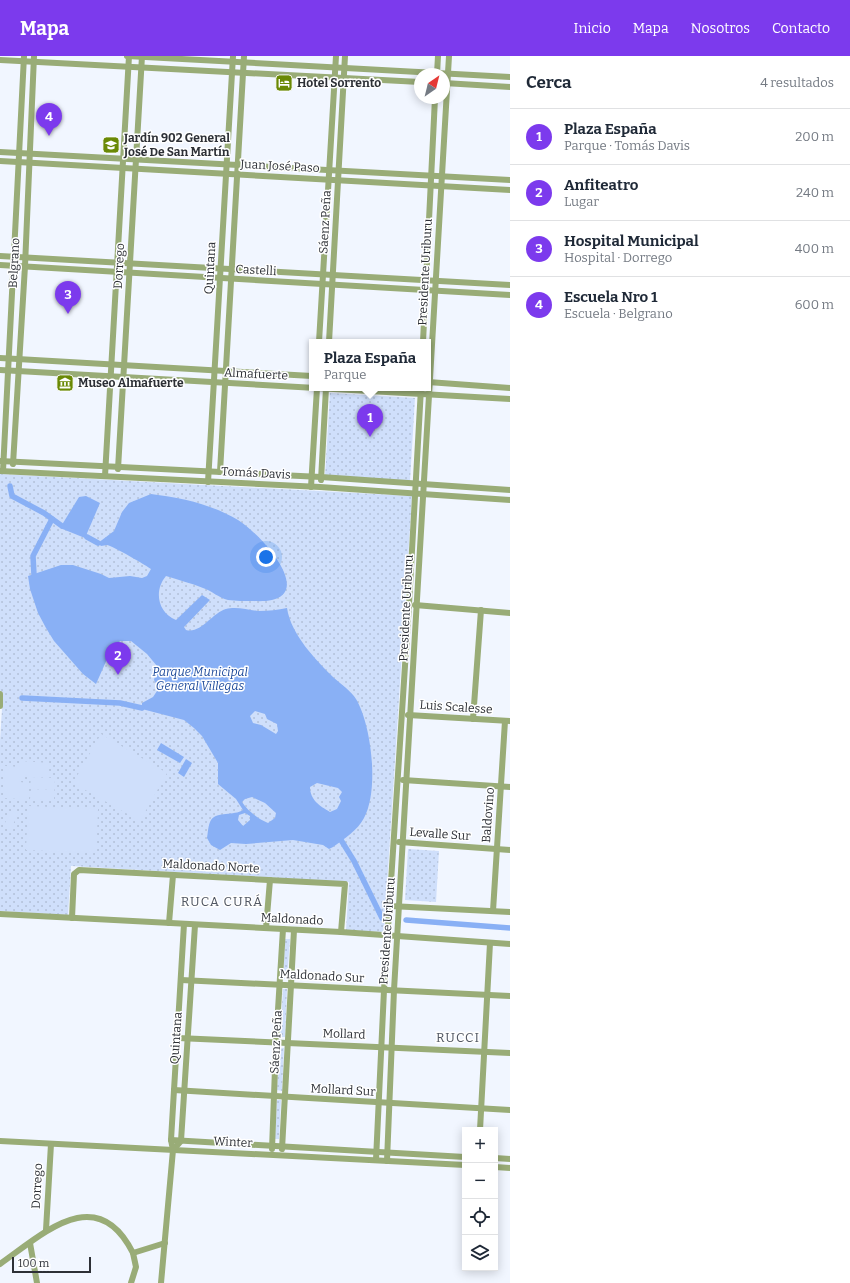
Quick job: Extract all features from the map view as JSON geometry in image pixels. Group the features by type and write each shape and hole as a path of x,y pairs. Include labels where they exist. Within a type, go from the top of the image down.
{"street":[{"path":"128,56 244,59 345,68 414,72"},
{"name":"Dorrego","path":"105,476 128,56"},
{"name":"Dorrego","path":"117,477 142,56"},
{"name":"Sáenz Peña","path":"319,339 336,56"},
{"name":"Sáenz Peña","path":"329,339 345,56"},
{"path":"437,68 438,56"},
{"name":"Presidente Uriburu","path":"448,68 449,56"},
{"name":"Belgrano","path":"2,471 20,162 24,59"},
{"path":"0,60 34,59 141,68 414,82"},
{"name":"Belgrano","path":"13,472 18,359 26,258 31,162 34,59"},
{"name":"Quintana","path":"208,482 233,59"},
{"name":"Quintana","path":"220,472 244,59"},
{"path":"450,73 510,77"},
{"path":"450,83 510,87"},
{"name":"Presidente Uriburu","path":"423,339 430,185 436,104"},
{"name":"Presidente Uriburu","path":"431,346 441,186 444,104"},
{"name":"Juan José Paso","path":"0,152 510,180"},
{"name":"Juan José Paso","path":"0,160 510,190"},
{"name":"Castelli","path":"0,256 510,285"},
{"name":"Castelli","path":"0,265 129,271 231,280 510,295"},
{"name":"Almafuerte","path":"0,358 309,376"},
{"name":"Almafuerte","path":"0,370 309,388"},
{"path":"431,382 510,388"},
{"path":"311,487 317,391"},
{"path":"320,487 326,391"},
{"name":"Presidente Uriburu","path":"376,1160 384,990 421,391"},
{"name":"Almafuerte","path":"421,391 429,395 510,399"},
{"name":"Presidente Uriburu","path":"387,1161 388,1103 394,990 418,606 429,391"},
{"name":"Tomás Davis","path":"2,461 321,477 510,490"},
{"name":"Tomás Davis","path":"2,471 320,487 510,500"},
{"path":"409,604 510,613"},
{"path":"473,719 481,610"},
{"path":"0,694 0,706"},
{"name":"Luis Scalesse","path":"401,714 508,721"},
{"name":"Baldovino","path":"493,911 500,787 508,721"},
{"path":"398,780 510,787"},
{"name":"Levalle Sur","path":"393,842 510,850"},
{"name":"Maldonado Norte","path":"72,918 76,871 84,870 345,884 341,932"},
{"path":"169,923 173,875"},
{"path":"266,928 270,880"},
{"path":"390,906 510,912"},
{"name":"Maldonado","path":"0,914 341,932 510,944"},
{"name":"Quintana","path":"161,1283 173,1150 171,1140 184,924"},
{"name":"Quintana","path":"181,1141 195,925"},
{"name":"Sáenz Peña","path":"272,1154 276,1042 283,929"},
{"name":"Sáenz Peña","path":"282,1155 294,930"},
{"path":"480,1127 490,943"},
{"name":"Maldonado Sur","path":"181,980 510,996"},
{"name":"Mollard","path":"178,1038 510,1053"},
{"name":"Mollard Sur","path":"174,1090 284,1098 510,1110"},
{"name":"Winter","path":"171,1140 462,1157"},
{"name":"Winter","path":"0,1141 462,1165"},
{"path":"173,1150 181,1141"},
{"name":"Dorrego","path":"46,1230 51,1144"},
{"path":"498,1158 510,1159"},
{"path":"498,1167 510,1168"},
{"path":"0,1264 46,1230 69,1219 81,1217 92,1218 104,1221 122,1234 133,1253 136,1266 131,1283"},
{"path":"30,1243 38,1283"},
{"path":"133,1253 165,1243"}],"green space":[{"path":"330,393 415,398 410,481 325,476"},
{"name":"Parque Municipal General Villegas","path":"0,474 412,496 384,932 346,930 349,882 71,866 68,915 0,911 0,741 3,693 0,692"},
{"path":"101,734 167,773 140,821 73,783"},
{"path":"21,761 49,763 48,777 20,775 19,799 3,798 5,766 21,767"},
{"path":"31,777 55,778 54,801 30,799 31,789 53,790 30,788"},
{"path":"20,782 28,783 28,799 20,799"},
{"path":"28,806 98,809 96,853 26,850"},
{"path":"11,811 18,814 11,829 4,825"},
{"path":"408,849 439,851 436,902 405,900"},
{"path":"285,939 290,939 287,979 283,979"},
{"path":"283,989 287,989 285,1037 280,1037"},
{"path":"279,1048 284,1048 282,1091 277,1090"},
{"path":"277,1100 281,1100 279,1139 275,1139"}],"water":[{"path":"151,494 185,500 207,506 228,514 238,520 262,541 274,554 287,582 284,593 273,600 228,600 198,586 166,576 160,588 159,600 165,612 176,620 202,595 210,600 184,627 186,630 197,629 221,611 230,608 263,611 287,608 289,618 305,646 327,671 354,696 362,711 370,741 372,758 371,792 369,806 364,818 350,834 333,847 329,849 323,845 293,840 246,844 231,843 220,850 211,845 207,838 211,820 217,815 235,813 243,810 236,799 218,784 218,763 202,736 194,728 184,720 142,709 142,703 153,697 159,688 154,680 157,666 147,654 131,641 120,641 108,657 96,684 83,674 54,641 46,628 38,613 30,589 28,576 61,565 73,565 109,578 130,576 142,578 147,576 151,569 149,567 115,548 107,545 101,546 98,543 114,531 122,512 129,503","holes":["255,711 265,714 267,719 277,724 278,731 276,734 261,725 253,723 250,716","317,783 338,788 342,792 339,797 341,801 337,809 330,812 319,805 312,796 310,787","252,797 265,803 276,813 275,818 268,823 261,819 250,812 244,805 242,802 245,799","245,813 250,816 250,820 243,826 238,820 239,815"]},
{"path":"86,496 100,503 85,538 60,528 79,497"},
{"path":"161,743 184,757 180,763 157,750"},
{"path":"186,759 192,763 184,777 178,773"}],"waterway":[{"path":"10,486 12,496 44,513 62,526"},
{"path":"34,575 33,556 52,519"},
{"path":"87,537 98,543"},
{"path":"22,698 120,703 142,708"},
{"path":"341,840 354,861 382,918"},
{"path":"406,920 510,928"}],"place":[{"name":"Hotel Sorrento","path":"284,83"},
{"name":"Escuela Nro 1","path":"49,136"},
{"name":"Jardín 902 General José De San Martín","path":"111,145"},
{"name":"Hospital Municipal","path":"68,314"},
{"name":"Museo Almafuerte","path":"65,383"},
{"name":"Plaza España","path":"370,437"},
{"name":"Anfiteatro","path":"118,675"}],"district":[{"name":"RUCA CURÁ","path":"222,901"},
{"name":"RUCCI","path":"458,1037"}]}
